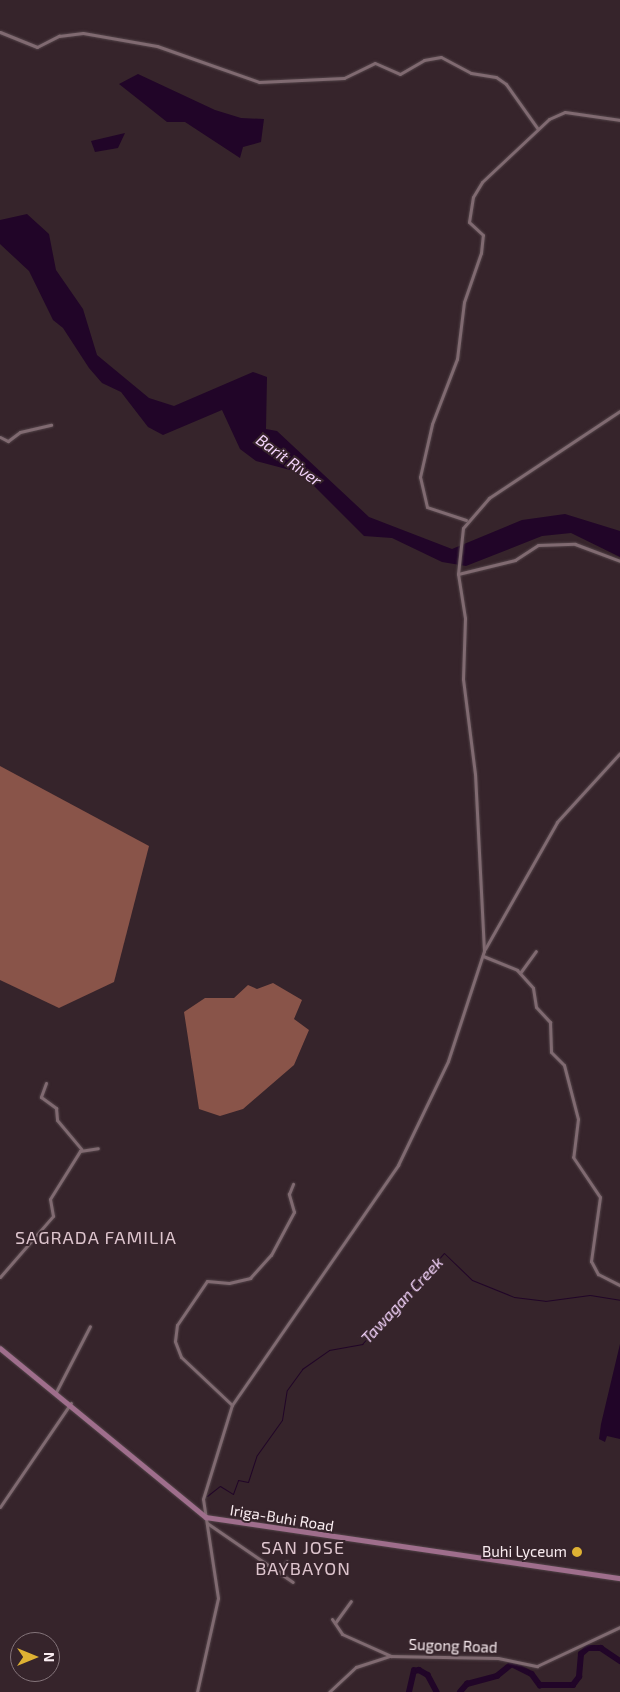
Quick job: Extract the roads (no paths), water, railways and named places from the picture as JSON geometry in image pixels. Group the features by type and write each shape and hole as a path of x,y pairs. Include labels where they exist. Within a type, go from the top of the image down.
{"main road":[{"path":"0,1348 71,1403 206,1520"},
{"name":"Iriga-Buhi Road","path":"206,1520 620,1578"}],"street":[{"path":"0,32 37,47 59,36 83,33 157,46 259,82 344,78 375,63 400,74 424,60 441,57 471,73 496,76 506,84 538,128"},
{"path":"466,520 427,507 422,494 423,459 457,359 464,302 481,253 483,235 469,222 473,197 482,182 538,128 565,112 620,120"},
{"path":"483,954 475,774 463,679 465,618 458,574 461,542 466,520 489,498 620,411"},
{"path":"0,437 8,441 20,432 51,425"},
{"path":"458,574 515,560 538,544 574,544 620,561"},
{"path":"197,1692 218,1598 206,1520 206,1482 232,1405 398,1165 448,1061 483,954 557,822 620,754"},
{"path":"520,973 536,951"},
{"path":"483,954 520,973 533,988 536,1007 550,1022 552,1054 564,1065 578,1121 573,1157 599,1195 591,1261 598,1274 620,1286"},
{"path":"46,1083 41,1097 56,1108 57,1120 81,1150"},
{"path":"81,1150 98,1148"},
{"path":"0,1277 53,1216 50,1199 81,1150"},
{"path":"232,1405 181,1357 175,1341 177,1325 207,1281 229,1284 250,1278 270,1255 294,1212 289,1194 293,1184"},
{"path":"56,1392 90,1326"},
{"path":"0,1507 71,1403"},
{"path":"206,1520 293,1582"},
{"path":"278,1573 286,1561"},
{"path":"334,1624 351,1601"},
{"path":"332,1619 342,1634 392,1656"},
{"name":"Sugong Road","path":"329,1692 356,1668 392,1656 498,1658 532,1666 584,1646 620,1627"}],"water":[{"path":"138,74 215,110 241,118 264,119 261,142 243,147 240,158 185,122 167,122 119,84"},
{"path":"125,133 118,148 95,152 91,141"},
{"name":"Barit River","path":"27,214 49,234 56,270 83,309 97,355 149,398 174,406 253,372 267,377 266,429 277,431 369,517 452,549 522,520 565,514 620,531 620,557 571,533 542,536 466,566 442,562 392,538 364,536 308,480 290,470 256,461 240,449 222,410 163,435 148,427 121,392 102,383 89,368 63,328 53,320 29,271 0,244 0,220"},
{"path":"620,1344 620,1439 607,1436 605,1442 599,1439 601,1424"}],"waterway":[{"name":"Tawagan Creek","path":"207,1496 220,1486 233,1494 238,1480 248,1482 257,1455 282,1420 287,1390 302,1369 329,1350 362,1344 444,1253 472,1280 514,1297 545,1301 590,1295 620,1300"},
{"path":"460,1692 467,1684 497,1676 512,1664 532,1674 540,1685 573,1685 579,1677 581,1654 588,1648 601,1648 620,1661"},
{"path":"409,1692 414,1671 419,1670 428,1675 437,1692"}],"place":[{"name":"Buhi Lyceum","path":"577,1552"}],"district":[{"name":"SAGRADA FAMILIA","path":"96,1237"},
{"name":"SAN JOSE BAYBAYON","path":"303,1558"}]}
